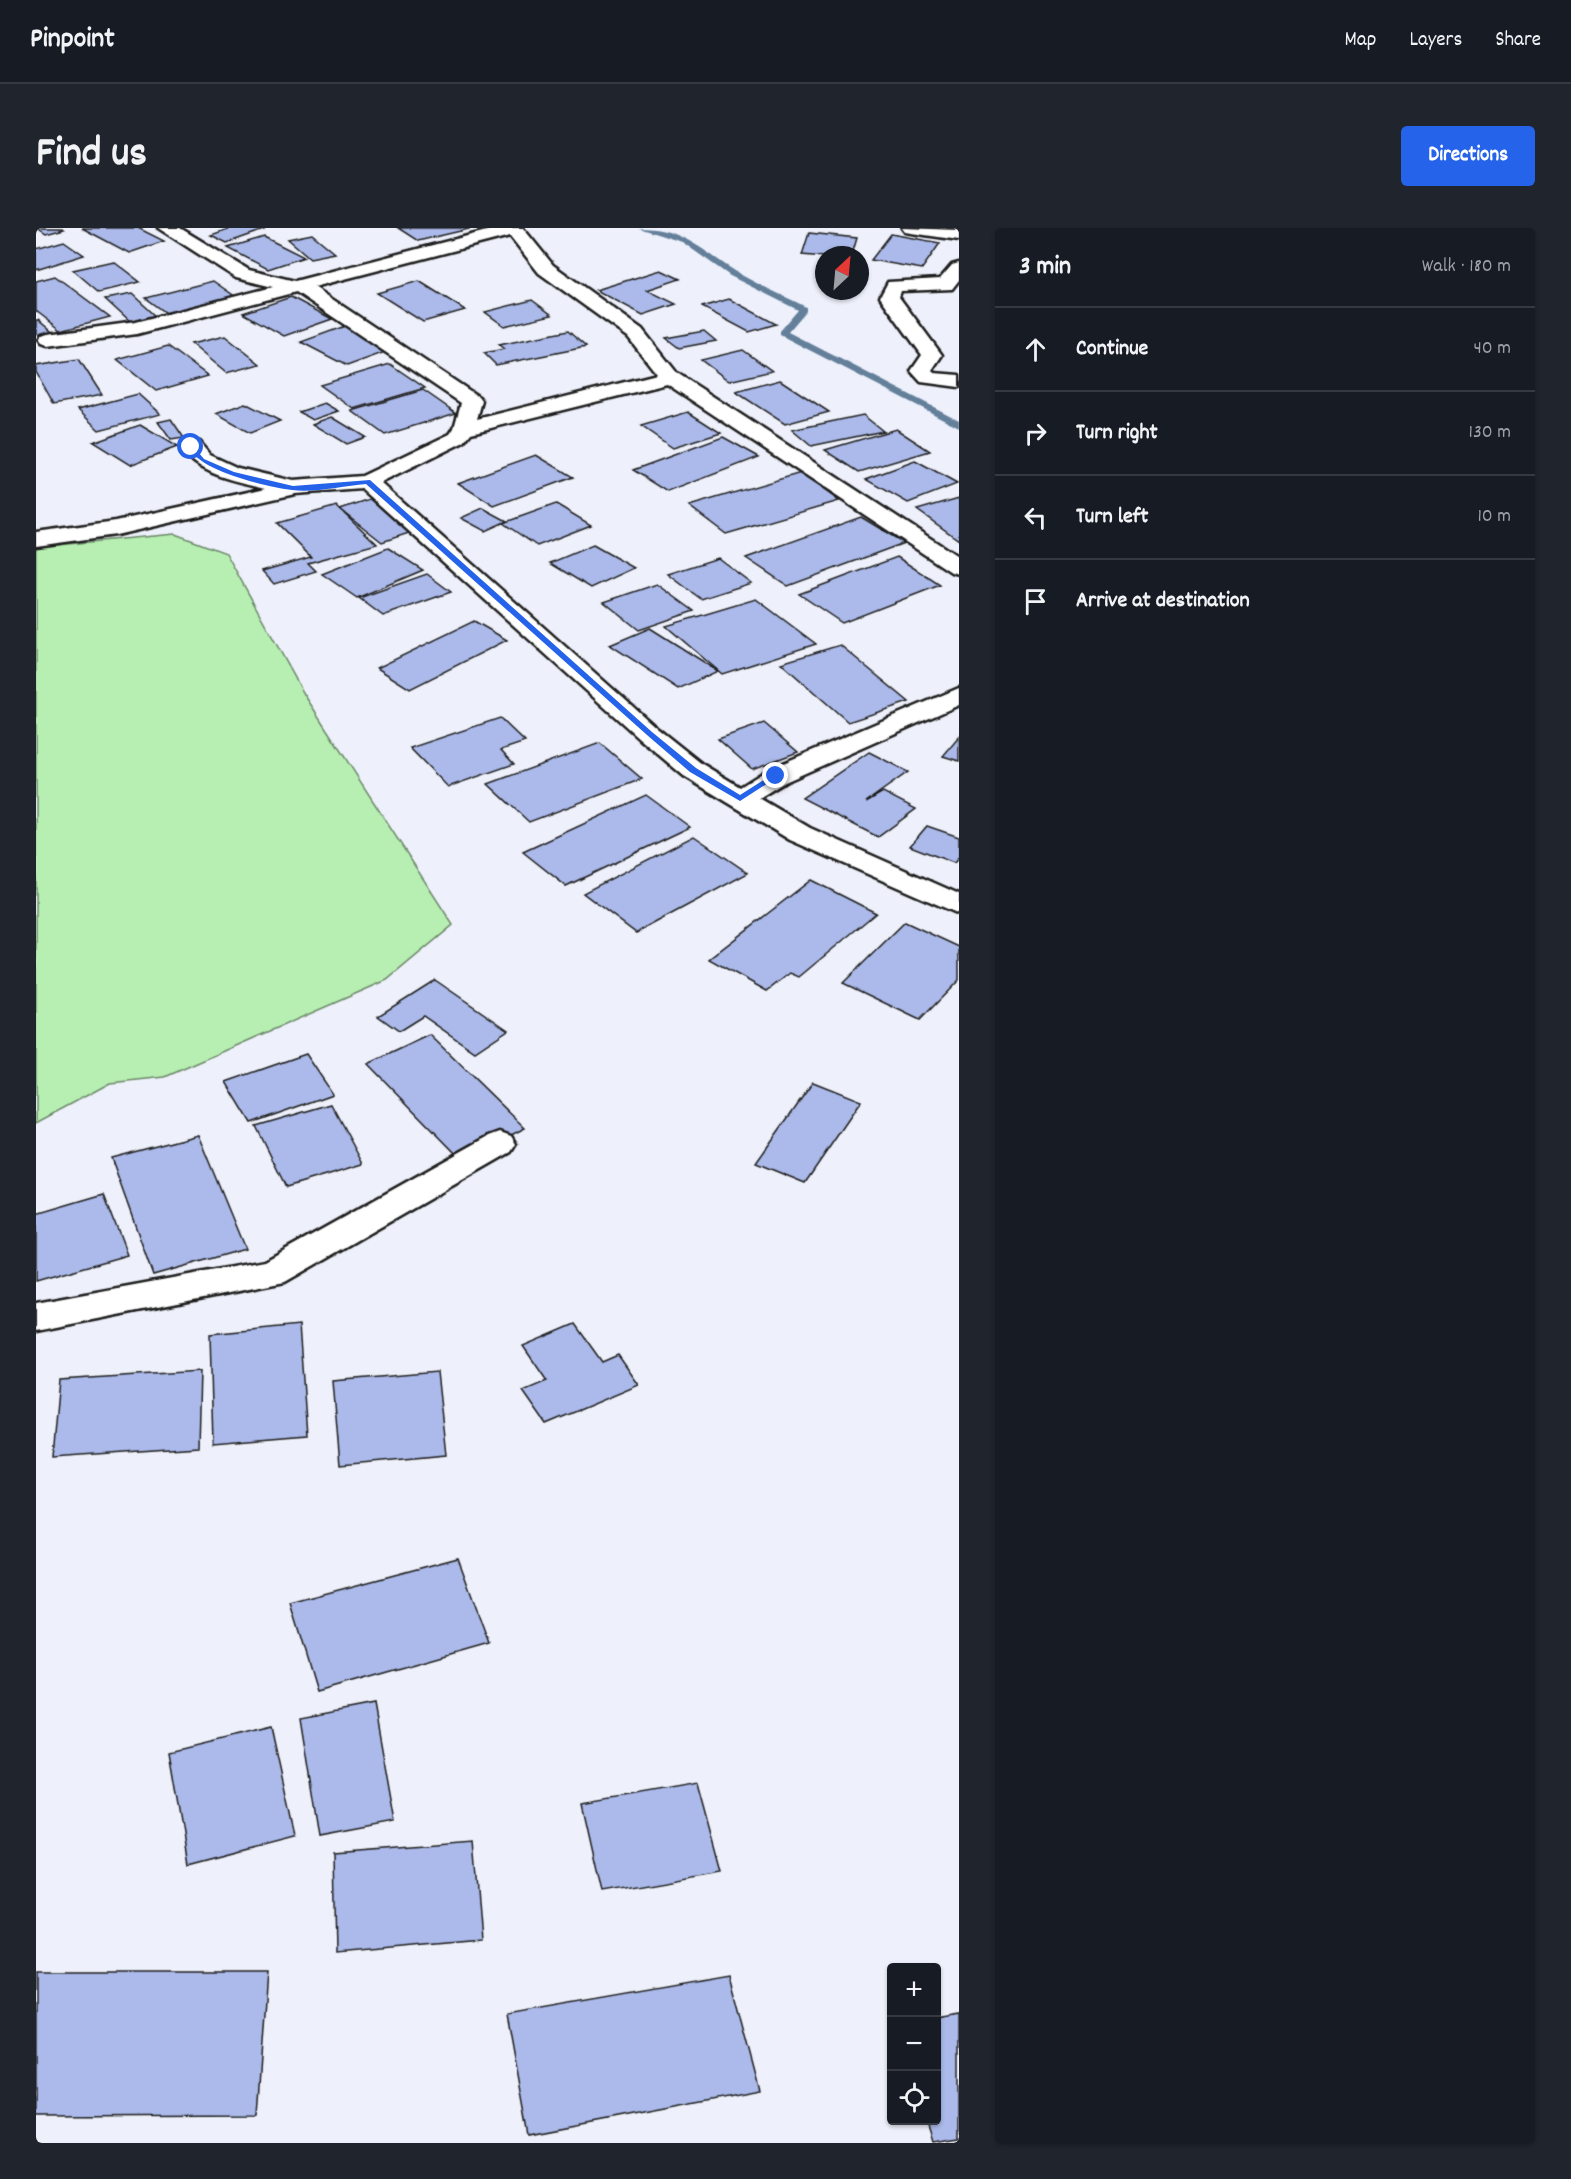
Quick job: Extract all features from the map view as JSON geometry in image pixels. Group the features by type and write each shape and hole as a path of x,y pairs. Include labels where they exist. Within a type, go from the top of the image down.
{"street":[{"path":"36,539 116,528 293,488 368,482 457,438 464,429 472,401 303,288 243,274 167,228"},
{"path":"911,228 959,235"},
{"path":"48,340 137,328 514,229 546,269 635,333 670,376 959,567"},
{"path":"959,269 945,285 895,286 889,297 932,356 921,371 928,378 959,381"},
{"path":"464,429 670,376"},
{"path":"191,447 202,460 231,473 293,488"},
{"path":"368,482 649,734 693,770 800,834 959,905"},
{"path":"740,799 776,776 959,696"},
{"path":"36,1317 273,1273 500,1143"}],"green space":[{"path":"175,534 226,553 304,694 453,925 387,980 165,1077 110,1083 36,1123 36,547"}],"building":[{"path":"37,228 62,228 64,229 46,234"},
{"path":"82,228 138,228 164,241 129,253"},
{"path":"231,228 264,230 227,243 211,235"},
{"path":"398,228 467,228 469,229 418,241"},
{"path":"809,233 857,238 855,246 815,246 815,256 802,255"},
{"path":"312,234 335,253 310,258 288,239"},
{"path":"891,234 940,243 922,269 871,260"},
{"path":"264,237 304,257 268,269 228,248"},
{"path":"64,241 84,255 36,270 36,249"},
{"path":"113,261 140,282 99,292 73,270"},
{"path":"661,270 680,279 647,290 676,304 643,315 596,290"},
{"path":"55,276 110,317 61,330 36,311 36,281"},
{"path":"213,281 236,297 169,315 146,298"},
{"path":"419,281 465,310 423,322 377,293"},
{"path":"132,294 157,317 131,323 105,299"},
{"path":"291,297 332,319 284,336 243,313"},
{"path":"729,299 776,324 749,332 702,307"},
{"path":"532,300 552,315 504,326 485,312"},
{"path":"36,320 57,336 42,339 36,334"},
{"path":"345,326 391,350 347,366 301,342"},
{"path":"568,331 586,347 496,365 484,353 504,349 499,345"},
{"path":"704,331 716,341 679,348 666,338"},
{"path":"225,336 260,364 226,373 191,344"},
{"path":"168,346 208,376 156,391 117,360"},
{"path":"743,350 772,371 729,381 701,360"},
{"path":"79,359 102,395 54,404 36,372 36,366"},
{"path":"390,364 425,388 354,409 320,385"},
{"path":"780,380 829,412 785,424 736,392"},
{"path":"423,390 456,413 385,435 352,411"},
{"path":"138,394 160,414 99,430 78,410"},
{"path":"245,403 280,421 250,433 216,414"},
{"path":"325,403 339,411 313,420 299,412"},
{"path":"688,412 721,433 673,448 641,426"},
{"path":"863,415 883,431 811,446 792,430"},
{"path":"332,417 365,437 346,444 313,424"},
{"path":"171,419 184,438 171,440 158,422"},
{"path":"140,425 177,447 130,465 93,442"},
{"path":"896,429 930,451 859,472 825,450"},
{"path":"723,437 759,457 668,492 633,470"},
{"path":"536,455 573,477 494,506 458,483"},
{"path":"915,461 957,484 908,503 866,479"},
{"path":"801,473 839,501 726,534 689,506"},
{"path":"373,498 415,531 382,542 340,509"},
{"path":"959,498 959,540 917,510"},
{"path":"556,504 591,525 537,546 503,523"},
{"path":"337,506 377,544 308,563 316,571 274,584 262,571 311,557 277,523"},
{"path":"483,508 507,521 485,531 461,518"},
{"path":"861,517 904,543 788,586 746,558"},
{"path":"593,545 634,568 591,588 550,563"},
{"path":"388,548 423,570 357,598 322,574"},
{"path":"897,557 940,585 842,623 799,594"},
{"path":"718,558 751,583 701,599 668,574"},
{"path":"427,574 451,592 383,616 359,598"},
{"path":"657,584 694,611 639,630 604,602"},
{"path":"756,599 816,644 722,674 666,626"},
{"path":"474,621 507,640 410,689 377,668"},
{"path":"650,628 718,671 678,689 610,645"},
{"path":"840,645 909,702 848,722 781,663"},
{"path":"500,718 525,742 501,750 514,764 448,787 410,748"},
{"path":"764,723 798,752 752,769 718,739"},
{"path":"959,737 959,761 943,756"},
{"path":"600,743 642,779 529,822 488,784"},
{"path":"869,752 908,772 866,802 883,792 916,809 878,837 802,798"},
{"path":"646,795 690,827 566,886 523,852"},
{"path":"927,826 959,837 959,857 954,863 910,846"},
{"path":"694,836 748,873 636,933 583,893"},
{"path":"811,880 876,913 799,977 790,973 767,991 709,959"},
{"path":"905,922 959,947 959,980 920,1020 843,983"},
{"path":"435,980 508,1030 475,1052 423,1016 399,1031 378,1016"},
{"path":"430,1035 525,1128 462,1160 368,1064"},
{"path":"306,1054 333,1094 251,1123 226,1082"},
{"path":"813,1082 861,1101 805,1183 756,1163"},
{"path":"331,1104 363,1164 286,1187 256,1126"},
{"path":"198,1135 245,1249 153,1275 111,1158"},
{"path":"104,1194 127,1255 36,1281 36,1214"},
{"path":"575,1324 602,1362 618,1355 639,1385 546,1424 523,1391 547,1381 523,1346"},
{"path":"299,1325 307,1435 213,1443 210,1334"},
{"path":"200,1371 198,1447 52,1457 59,1380"},
{"path":"437,1372 446,1455 340,1465 333,1381"},
{"path":"458,1558 489,1643 317,1692 290,1603"},
{"path":"374,1704 395,1822 320,1836 301,1718"},
{"path":"271,1727 295,1836 188,1864 169,1752"},
{"path":"698,1783 722,1871 602,1892 582,1803"},
{"path":"473,1841 481,1940 335,1953 333,1852"},
{"path":"36,1972 267,1972 257,2115 36,2116"},
{"path":"729,1975 760,2091 529,2135 507,2014"},
{"path":"959,2014 959,2138 933,2142 928,2125 941,2125 941,2017"}],"waterway":[{"path":"642,228 685,240 733,274 803,309 783,333 959,424"}],"route":[{"path":"191,447 202,460 231,473 293,488 368,482 649,734 693,770 740,799 776,776"}]}
